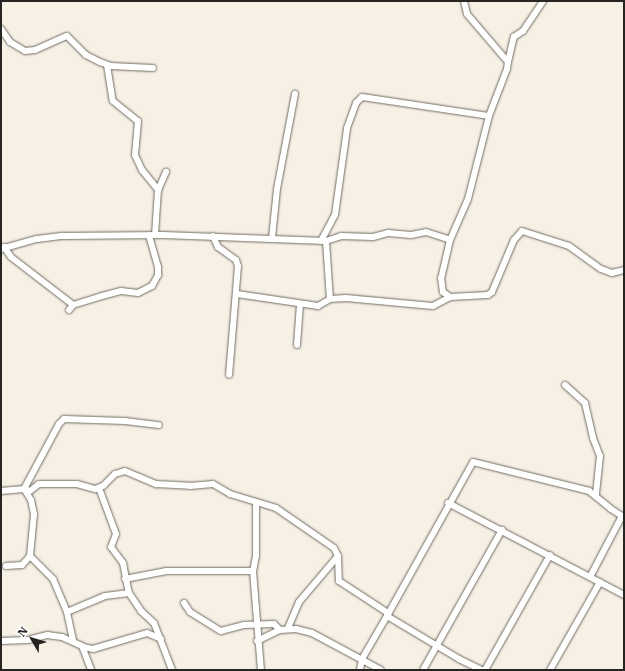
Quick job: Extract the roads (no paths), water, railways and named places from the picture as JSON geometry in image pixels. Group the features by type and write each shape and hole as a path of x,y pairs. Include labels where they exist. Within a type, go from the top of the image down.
{"street":[{"path":"464,1 472,21 508,62"},
{"path":"450,297 443,292 441,278 450,240 468,199 489,116 507,69 514,37 523,31 543,1"},
{"path":"1,30 10,42 25,51 35,50 67,36 86,55 107,65 153,68"},
{"path":"107,65 113,101 138,121 135,156 142,170 158,190"},
{"path":"272,238 277,190 295,94"},
{"path":"330,299 324,241 335,215 347,128 356,103 362,97 369,96 489,116"},
{"path":"3,248 11,257 71,308 121,291 138,293 152,286 158,275 152,235 158,190 166,172"},
{"path":"3,248 63,236 213,236 324,241 341,236 373,238 388,233 411,235 426,232 450,240"},
{"path":"237,294 318,306 330,299 346,298 433,306 450,297 484,297 492,292 514,240 522,232 570,246 601,269 612,273 624,270"},
{"path":"213,236 218,247 236,260 238,266 237,294 229,375"},
{"path":"297,345 300,304"},
{"path":"565,385 585,403 593,438 600,456 596,494"},
{"path":"24,489 54,430 64,419 125,421 159,426"},
{"path":"360,670 362,659 448,503 473,462 596,494 611,510 623,516 590,576"},
{"path":"1,491 24,489 30,491 39,484 77,484 93,490 99,488 115,474 129,471 144,481 156,484 185,486 213,484 230,494 256,502 285,514 334,548 338,556 339,581 436,646 482,670"},
{"path":"99,488 116,534 111,548 123,563 129,593 142,611 154,623 172,670"},
{"path":"6,566 22,565 30,556 34,514 31,500 24,489"},
{"path":"256,502 256,556 253,571 261,670"},
{"path":"448,503 624,595"},
{"path":"423,670 502,530"},
{"path":"30,556 53,579 67,612 72,641"},
{"path":"288,628 300,602 338,556"},
{"path":"485,670 550,556"},
{"path":"125,579 166,571 253,571"},
{"path":"550,670 600,582"},
{"path":"67,612 106,596 129,593"},
{"path":"184,603 190,612 221,631 274,624 280,630"},
{"path":"258,641 280,630 288,628 312,634 381,670"},
{"path":"1,641 21,641 47,635 72,641 83,648 93,649 146,633 161,639"},
{"path":"83,648 91,670"}]}
